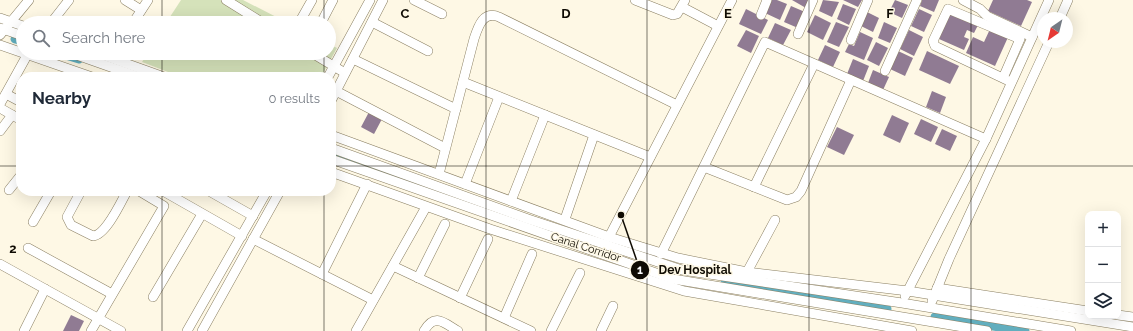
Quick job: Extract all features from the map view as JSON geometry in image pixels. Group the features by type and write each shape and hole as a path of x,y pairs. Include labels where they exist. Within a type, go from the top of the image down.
{"street":[{"path":"1,31 11,22 29,0"},
{"path":"56,16 69,0"},
{"path":"125,0 141,10"},
{"path":"137,16 148,0"},
{"path":"226,0 252,16"},
{"path":"303,16 312,0"},
{"path":"325,16 333,0"},
{"path":"331,72 370,0"},
{"path":"383,0 336,91 445,148"},
{"path":"414,0 442,14"},
{"path":"635,0 673,15 677,14 684,3 718,26"},
{"path":"609,237 732,0"},
{"path":"761,15 767,0"},
{"path":"798,34 813,0"},
{"path":"851,40 868,0"},
{"path":"885,71 917,0"},
{"path":"963,0 978,7 988,16 1032,37"},
{"path":"1007,80 1032,37 1049,0"},
{"path":"1063,12 1068,0"},
{"path":"892,329 902,303 986,139 1007,80 1020,39 948,9 933,41 935,46 1007,80"},
{"path":"439,174 480,24 487,16 493,14 677,105"},
{"path":"0,18 16,24"},
{"path":"372,22 428,51"},
{"path":"1,31 16,34"},
{"path":"661,254 765,42 986,139"},
{"path":"0,45 16,51"},
{"path":"918,331 1046,48"},
{"path":"0,50 16,56"},
{"path":"353,59 456,109"},
{"path":"18,72 24,60"},
{"path":"28,60 62,72"},
{"path":"43,60 78,72"},
{"path":"91,60 125,72"},
{"path":"124,60 152,72"},
{"path":"324,60 345,73"},
{"path":"754,187 814,64"},
{"path":"0,104 16,76"},
{"path":"704,167 787,200 799,194 851,80"},
{"path":"463,82 650,157"},
{"path":"6,94 16,99"},
{"path":"465,184 499,96"},
{"path":"0,108 16,117"},
{"path":"0,131 12,115"},
{"path":"511,201 545,115"},
{"path":"565,220 594,135"},
{"path":"336,137 609,237 661,254 747,272 908,291 936,292 1085,311"},
{"path":"336,150 370,164 665,266 706,275 902,303 1071,331"},
{"path":"336,161 672,279 898,315 922,321 987,331"},
{"name":"Canal Corridor","path":"336,174 426,207 684,291 892,329 912,331"},
{"path":"9,190 16,181"},
{"path":"322,274 367,184"},
{"path":"33,222 48,196"},
{"path":"78,196 67,217 71,225 93,236 97,236 104,231 124,196"},
{"path":"91,331 164,206 147,196"},
{"path":"171,196 242,236"},
{"path":"218,196 253,216"},
{"path":"264,196 189,327 204,331 277,196"},
{"path":"356,331 426,207"},
{"path":"153,297 202,214"},
{"path":"747,272 775,220"},
{"path":"418,278 445,224"},
{"path":"253,239 373,300"},
{"path":"460,298 488,239"},
{"path":"28,248 112,294"},
{"path":"504,318 532,254"},
{"path":"0,264 99,317 121,331"},
{"path":"393,266 531,331"},
{"path":"552,331 580,273"},
{"path":"24,331 45,289"},
{"path":"936,292 1133,327"},
{"path":"601,331 613,306"},
{"path":"1121,316 1133,318"},
{"path":"424,331 430,322 439,320 458,331"}],"green space":[{"path":"181,0 243,0 274,16 171,16"},
{"path":"143,60 330,60 324,72 168,72 142,62"}],"building":[{"path":"771,0 777,0 787,4 780,20 765,13"},
{"path":"792,0 809,0 806,8"},
{"path":"823,0 839,2 832,17 819,11"},
{"path":"843,0 862,0 858,7"},
{"path":"895,0 908,5 902,18 889,12"},
{"path":"922,0 939,0 934,12 920,6"},
{"path":"993,0 1027,0 1032,2 1021,26 988,11"},
{"path":"843,4 856,9 849,25 837,19"},
{"path":"791,6 805,12 798,28 784,22"},
{"path":"746,9 768,20 761,34 739,24"},
{"path":"919,9 932,15 924,32 911,26"},
{"path":"951,11 979,23 974,33 967,30 964,37 969,39 964,50 939,39"},
{"path":"867,12 879,18 873,32 861,26"},
{"path":"815,15 831,23 823,40 807,32"},
{"path":"836,22 849,27 839,47 827,42"},
{"path":"884,22 897,28 890,43 878,38"},
{"path":"775,23 791,30 783,45 768,38"},
{"path":"991,27 1009,35 995,66 966,53 973,37 984,42"},
{"path":"746,30 759,36 751,53 737,46"},
{"path":"909,30 923,37 914,56 900,49"},
{"path":"860,32 873,38 864,60 845,52 849,44 854,46"},
{"path":"876,42 888,48 879,66 867,60"},
{"path":"825,45 840,52 833,67 818,60"},
{"path":"898,51 913,58 905,76 890,69"},
{"path":"927,51 959,66 950,84 919,70"},
{"path":"853,59 869,66 863,81 847,74"},
{"path":"873,70 889,77 883,90 868,83"},
{"path":"932,91 946,97 940,113 926,107"},
{"path":"369,112 382,119 374,134 361,127"},
{"path":"892,115 909,123 900,143 883,135"},
{"path":"921,119 938,127 931,142 914,134"},
{"path":"837,127 854,135 844,155 827,147"},
{"path":"942,129 957,136 950,151 935,144"},
{"path":"71,315 84,321 79,331 63,331"}],"waterway":[{"path":"336,155 443,193"},
{"path":"725,283 887,309"},
{"path":"935,317 1025,331"}],"place":[{"name":"Dev Hospital","path":"621,215"}]}
